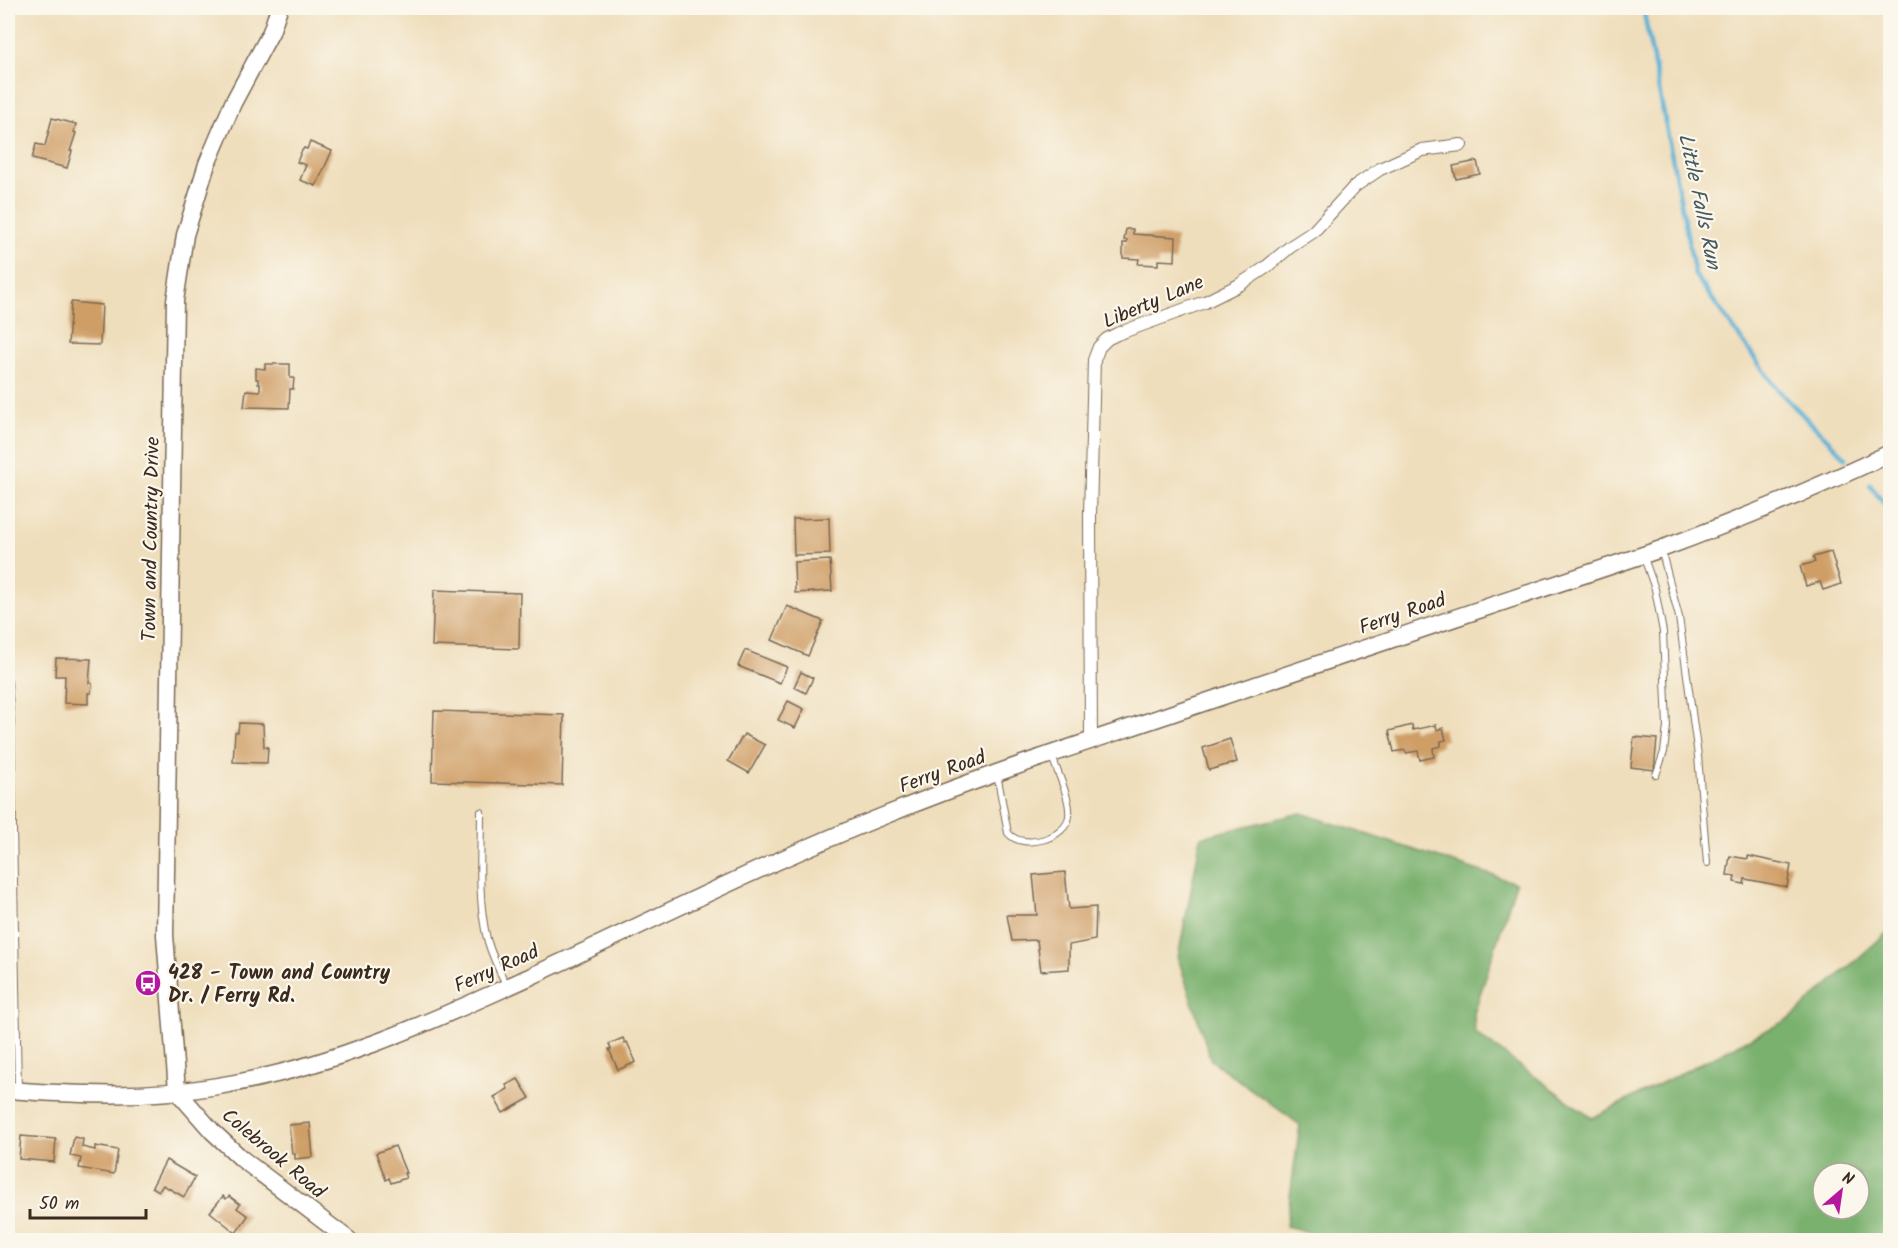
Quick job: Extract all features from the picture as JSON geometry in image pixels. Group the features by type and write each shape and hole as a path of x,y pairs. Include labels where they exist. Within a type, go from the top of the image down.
{"main road":[{"name":"Town and Country Drive","path":"177,1091 165,935 175,301 185,235 207,164 233,104 271,32 279,8"},
{"name":"Ferry Road","path":"13,1091 114,1095 177,1091 260,1078 329,1060 377,1044 507,987 801,850 917,802 1661,549 1828,483 1890,453"},
{"name":"Colebrook Road","path":"177,1091 212,1131 242,1159 349,1240"}],"street":[{"name":"Liberty Lane","path":"1091,741 1089,620 1091,440 1094,360 1099,347 1107,339 1117,334 1205,302 1239,285 1313,232 1355,186 1380,169 1422,150 1461,145"}],"lane":[{"path":"1661,549 1679,617 1698,756 1707,863"},
{"path":"1643,555 1654,589 1663,632 1667,726 1664,752 1656,775"},
{"path":"8,682 11,723 13,1091"},
{"path":"997,773 1008,833 1021,843 1044,838 1066,828 1069,816 1068,805 1051,755"},
{"path":"481,812 482,913 495,963 507,987"}],"green space":[{"path":"1301,813 1516,883 1474,1013 1475,1033 1592,1118 1791,1018 1890,930 1890,1240 1316,1240 1316,1234 1286,1226 1300,1125 1211,1060 1178,958 1201,837"}],"building":[{"path":"52,118 76,124 74,132 76,133 67,168 32,159 36,144 45,146"},
{"path":"310,142 332,151 316,186 300,180 306,165 297,162 301,152 304,148 307,149"},
{"path":"1477,161 1480,174 1456,179 1453,166"},
{"path":"1126,229 1133,229 1133,234 1176,237 1175,261 1158,260 1158,265 1138,264 1139,259 1123,258 1123,243 1127,243 1127,240 1124,240"},
{"path":"71,302 102,305 100,345 68,344"},
{"path":"265,364 290,364 290,378 294,378 293,389 290,389 289,408 244,407 246,390 260,391 260,384 256,379 256,368 265,369"},
{"path":"829,518 830,554 794,555 793,519"},
{"path":"1831,552 1841,584 1823,590 1820,582 1806,586 1800,566 1815,562 1813,557"},
{"path":"830,560 832,591 795,593 794,562"},
{"path":"434,590 520,593 519,649 432,646"},
{"path":"787,606 823,621 808,656 772,640"},
{"path":"745,650 787,667 780,683 738,666"},
{"path":"56,658 91,659 89,683 92,683 91,693 88,693 88,704 64,703 65,676 55,676"},
{"path":"801,672 813,678 806,693 794,687"},
{"path":"788,701 804,709 795,728 778,720"},
{"path":"434,711 564,715 562,785 432,781"},
{"path":"239,723 263,724 264,747 268,747 267,763 233,762 235,732 238,732"},
{"path":"1412,725 1413,730 1436,725 1437,730 1443,728 1446,740 1441,741 1441,746 1433,748 1434,757 1420,760 1418,751 1394,752 1389,731"},
{"path":"744,734 765,745 749,773 728,761"},
{"path":"1634,737 1657,739 1654,770 1631,767"},
{"path":"1230,739 1237,762 1209,770 1203,748"},
{"path":"1730,856 1748,859 1748,856 1791,865 1787,887 1745,879 1744,884 1734,882 1735,876 1727,875"},
{"path":"1065,872 1069,909 1096,907 1095,940 1069,945 1069,969 1041,971 1037,940 1012,941 1007,915 1037,915 1033,875"},
{"path":"623,1038 636,1062 618,1070 609,1044"},
{"path":"518,1079 530,1098 503,1113 494,1097 508,1089 506,1085"},
{"path":"310,1123 313,1157 295,1159 295,1154 292,1154 289,1125"},
{"path":"21,1136 56,1139 54,1162 19,1159"},
{"path":"74,1137 83,1139 82,1147 95,1150 95,1146 118,1150 114,1174 79,1168 81,1158 70,1156"},
{"path":"395,1146 406,1178 391,1183 389,1178 386,1180 376,1153"},
{"path":"166,1160 195,1177 184,1197 163,1185 159,1191 152,1187"},
{"path":"223,1196 226,1199 229,1196 240,1204 237,1208 248,1216 236,1233 210,1212"}],"waterway":[{"name":"Little Falls Run","path":"1643,8 1695,275 1777,389 1846,458"},
{"name":"Little Falls Run","path":"1870,485 1890,511"}],"place":[{"name":"428 - Town and Country Dr. / Ferry Rd.","path":"148,983"}]}
